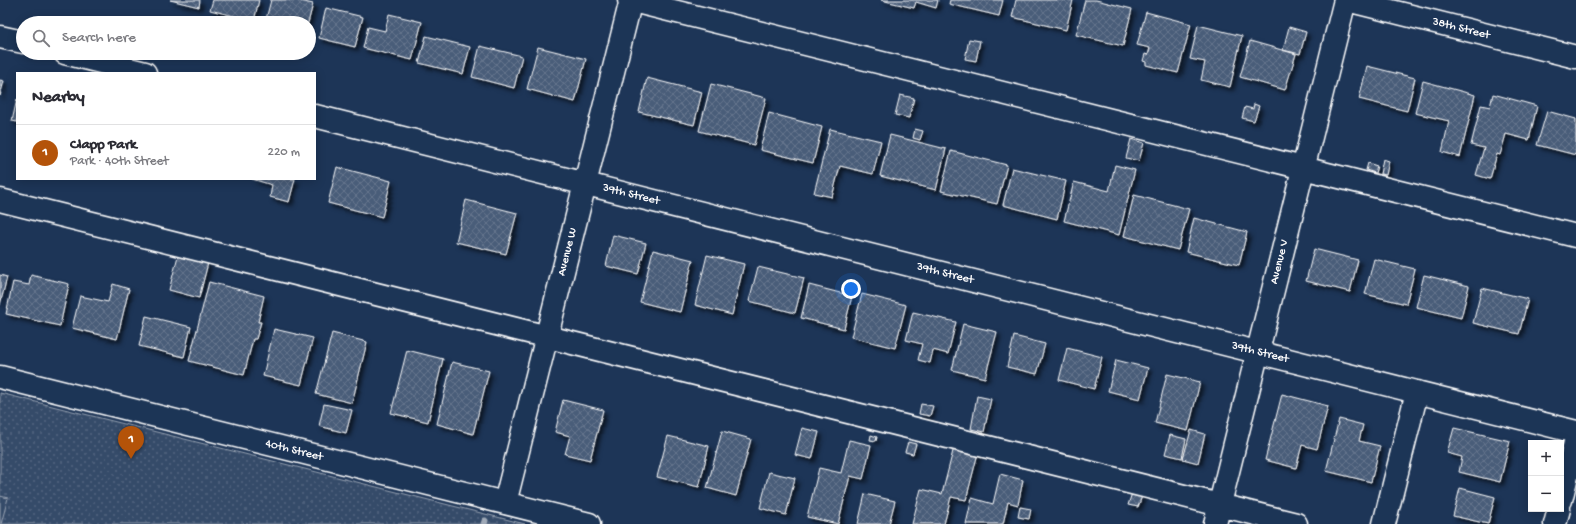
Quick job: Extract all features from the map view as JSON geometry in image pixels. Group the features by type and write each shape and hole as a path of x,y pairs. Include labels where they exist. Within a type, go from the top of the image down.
{"street":[{"path":"630,0 1576,236"},
{"name":"Avenue W","path":"505,503 630,0"},
{"name":"38th Street","path":"1346,0 1576,57"},
{"name":"Avenue V","path":"1217,515 1346,0"},
{"path":"0,37 16,40"},
{"path":"93,60 141,72"},
{"name":"39th Street","path":"316,116 1576,432"},
{"path":"0,200 547,336 1217,515 1296,524"},
{"name":"40th Street","path":"0,377 589,524"},
{"path":"1384,524 1417,392"},
{"path":"1564,488 1576,439"},
{"path":"1555,524 1558,512"}],"shaded area":[{"path":"0,393 525,524 0,524"},
{"path":"0,496 8,498 1,524 0,524"}],"building":[{"path":"170,0 200,0 199,7"},
{"path":"213,0 259,0 255,16 234,16 210,10"},
{"path":"271,0 296,0 313,4 310,16 267,16"},
{"path":"881,0 938,0 936,8 916,2 914,8"},
{"path":"950,0 1003,0 999,16 949,4"},
{"path":"1016,0 1073,0 1066,30 1012,17"},
{"path":"1085,0 1096,0 1132,9 1123,46 1076,35"},
{"path":"326,8 363,17 355,47 319,38"},
{"path":"1146,12 1191,24 1178,73 1146,65 1146,62 1143,61 1145,54 1148,55 1150,48 1137,45"},
{"path":"389,14 422,22 412,60 363,48 368,27 385,31"},
{"path":"1198,25 1242,36 1230,87 1201,80 1205,62 1190,59"},
{"path":"1289,27 1306,32 1300,54 1283,50"},
{"path":"426,36 470,47 463,74 419,63"},
{"path":"969,39 980,41 976,61 965,59"},
{"path":"1250,41 1296,54 1285,90 1240,77"},
{"path":"480,46 522,56 514,88 472,77"},
{"path":"538,47 586,59 575,102 527,89"},
{"path":"1367,66 1415,78 1407,111 1359,99"},
{"path":"647,78 702,92 694,125 639,112"},
{"path":"0,80 4,81 0,96"},
{"path":"1423,81 1475,95 1460,157 1442,152 1449,121 1415,113"},
{"path":"711,84 766,98 754,145 699,131"},
{"path":"1493,94 1537,106 1529,140 1506,134 1500,155 1497,154 1490,179 1476,175 1484,148 1471,145 1481,105 1490,107"},
{"path":"900,95 914,98 909,118 895,115"},
{"path":"16,103 16,122 12,121"},
{"path":"1254,104 1259,106 1254,121 1242,118 1245,107 1253,109"},
{"path":"1547,111 1576,119 1576,155 1537,145"},
{"path":"769,113 822,127 813,163 760,150"},
{"path":"830,129 881,141 873,174 840,166 832,197 814,193"},
{"path":"915,129 923,131 920,140 913,138"},
{"path":"890,135 946,149 936,190 880,176"},
{"path":"1131,139 1144,143 1139,161 1126,158"},
{"path":"951,151 1007,165 997,204 941,191"},
{"path":"1383,159 1389,161 1386,175 1380,174"},
{"path":"1368,163 1377,166 1375,173 1366,170"},
{"path":"1115,165 1135,170 1119,235 1064,221 1074,182 1109,191"},
{"path":"337,167 391,181 382,217 328,203"},
{"path":"1012,168 1066,181 1057,219 1003,205"},
{"path":"255,180 295,180 289,202 270,197 272,185"},
{"path":"1134,195 1189,209 1178,250 1124,236"},
{"path":"466,200 517,213 506,254 456,242"},
{"path":"1194,218 1247,232 1239,265 1186,252"},
{"path":"613,235 646,243 638,274 606,266"},
{"path":"1314,249 1358,260 1350,292 1306,281"},
{"path":"653,250 693,260 680,312 640,302"},
{"path":"707,255 744,264 732,315 695,305"},
{"path":"178,256 208,263 199,298 169,290"},
{"path":"1374,259 1415,269 1406,304 1365,294"},
{"path":"758,267 804,278 795,313 749,301"},
{"path":"0,275 7,277 0,305"},
{"path":"31,275 69,284 60,326 6,314 13,282 29,285"},
{"path":"1424,275 1469,286 1461,318 1416,307"},
{"path":"209,282 264,296 258,322 261,322 256,339 253,339 244,375 189,361"},
{"path":"113,284 129,289 117,339 72,328 80,296 108,302"},
{"path":"809,285 852,296 844,329 801,318"},
{"path":"1482,288 1528,299 1519,334 1473,323"},
{"path":"862,294 906,305 895,348 851,337"},
{"path":"913,312 956,322 948,354 933,350 930,363 918,360 922,344 906,340"},
{"path":"146,316 191,327 184,357 139,346"},
{"path":"963,324 997,332 985,378 952,370"},
{"path":"274,329 313,338 301,385 263,376"},
{"path":"332,333 367,342 352,403 316,394"},
{"path":"1014,336 1045,344 1037,374 1007,367"},
{"path":"1067,348 1102,357 1094,389 1059,380"},
{"path":"407,350 443,359 428,422 391,413"},
{"path":"1116,360 1148,368 1140,399 1108,391"},
{"path":"452,362 489,371 473,434 437,424"},
{"path":"1167,374 1200,382 1188,431 1155,423"},
{"path":"1282,394 1328,406 1317,449 1302,445 1296,468 1265,460"},
{"path":"977,396 991,399 984,432 971,429"},
{"path":"563,400 603,410 590,460 565,454 570,436 555,432"},
{"path":"324,404 352,410 346,433 319,426"},
{"path":"921,404 933,406 930,416 919,414"},
{"path":"1339,419 1363,425 1359,441 1380,446 1371,482 1326,471"},
{"path":"802,428 819,432 812,459 795,455"},
{"path":"1454,428 1510,441 1500,482 1459,472 1462,457 1447,453"},
{"path":"1191,430 1205,434 1198,463 1183,459"},
{"path":"722,431 751,439 736,496 707,488"},
{"path":"871,435 877,437 876,441 870,440"},
{"path":"1170,435 1186,439 1182,458 1165,454"},
{"path":"668,436 709,446 699,487 657,477"},
{"path":"849,440 871,445 863,479 850,476 838,524 807,517 819,468 841,473"},
{"path":"908,442 916,444 913,454 905,452"},
{"path":"954,447 978,453 966,500 951,497 944,524 912,524 921,489 942,494"},
{"path":"769,472 795,478 786,515 760,508"},
{"path":"1000,474 1023,480 1018,505 1008,502 1003,524 966,524 972,498 993,504"},
{"path":"1460,488 1495,497 1488,524 1453,516"},
{"path":"1132,493 1142,496 1138,507 1128,505"},
{"path":"865,494 895,501 889,524 858,524"},
{"path":"1020,507 1031,509 1029,519 1018,517"}],"place":[{"name":"Clapp Park","path":"131,459"}]}
